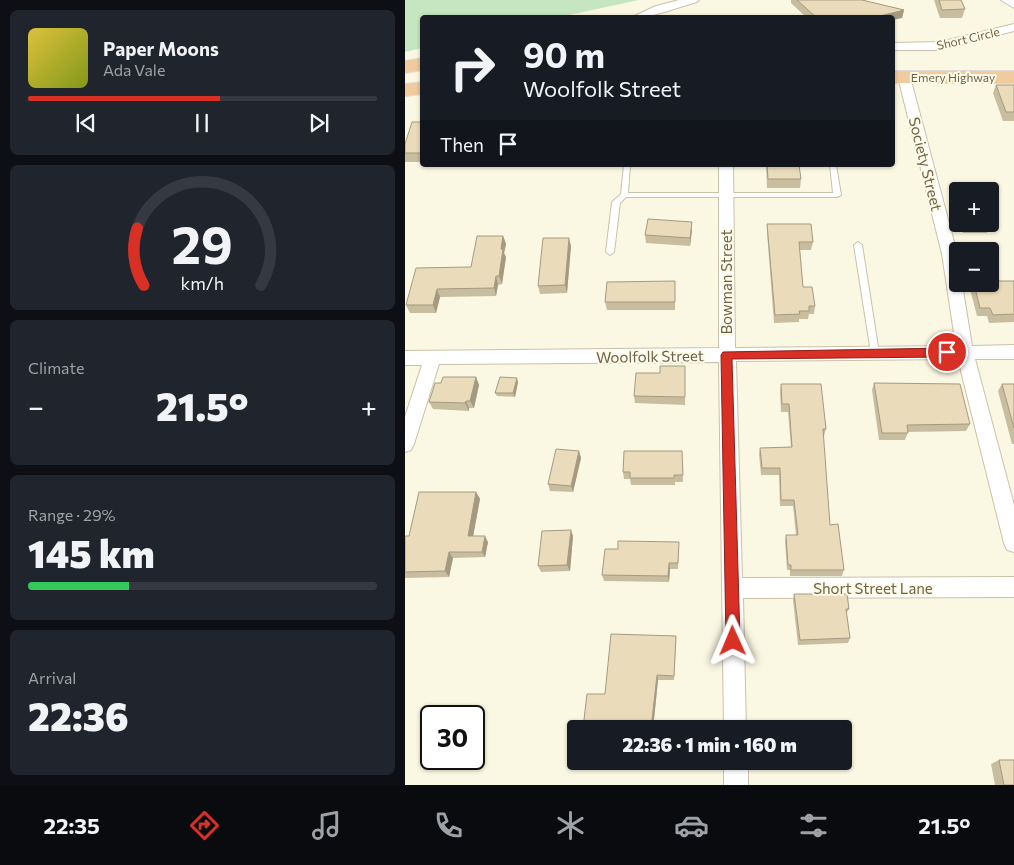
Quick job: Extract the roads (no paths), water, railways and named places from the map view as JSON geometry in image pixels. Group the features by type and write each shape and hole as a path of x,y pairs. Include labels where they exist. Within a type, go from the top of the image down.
{"highway":[{"name":"Emery Highway","path":"895,60 1014,60"},
{"path":"405,67 420,64"},
{"name":"Emery Highway","path":"898,77 1014,77"},
{"path":"405,90 420,88"}],"street":[{"path":"642,15 660,8 693,0"},
{"path":"1007,0 1014,5"},
{"name":"Short Circle","path":"895,47 940,46 1014,27"},
{"name":"Society Street","path":"898,77 950,254 965,352 1014,543"},
{"name":"Bowman Street","path":"726,167 727,355 735,720"},
{"name":"Woolfolk Street","path":"405,358 1014,352"},
{"path":"405,444 433,358"},
{"name":"Short Street Lane","path":"732,588 1014,587"},
{"path":"736,770 736,785"}],"lane":[{"path":"624,195 627,167"},
{"path":"610,252 616,202 624,195 837,195 833,167"},
{"path":"858,245 875,353"}]}
